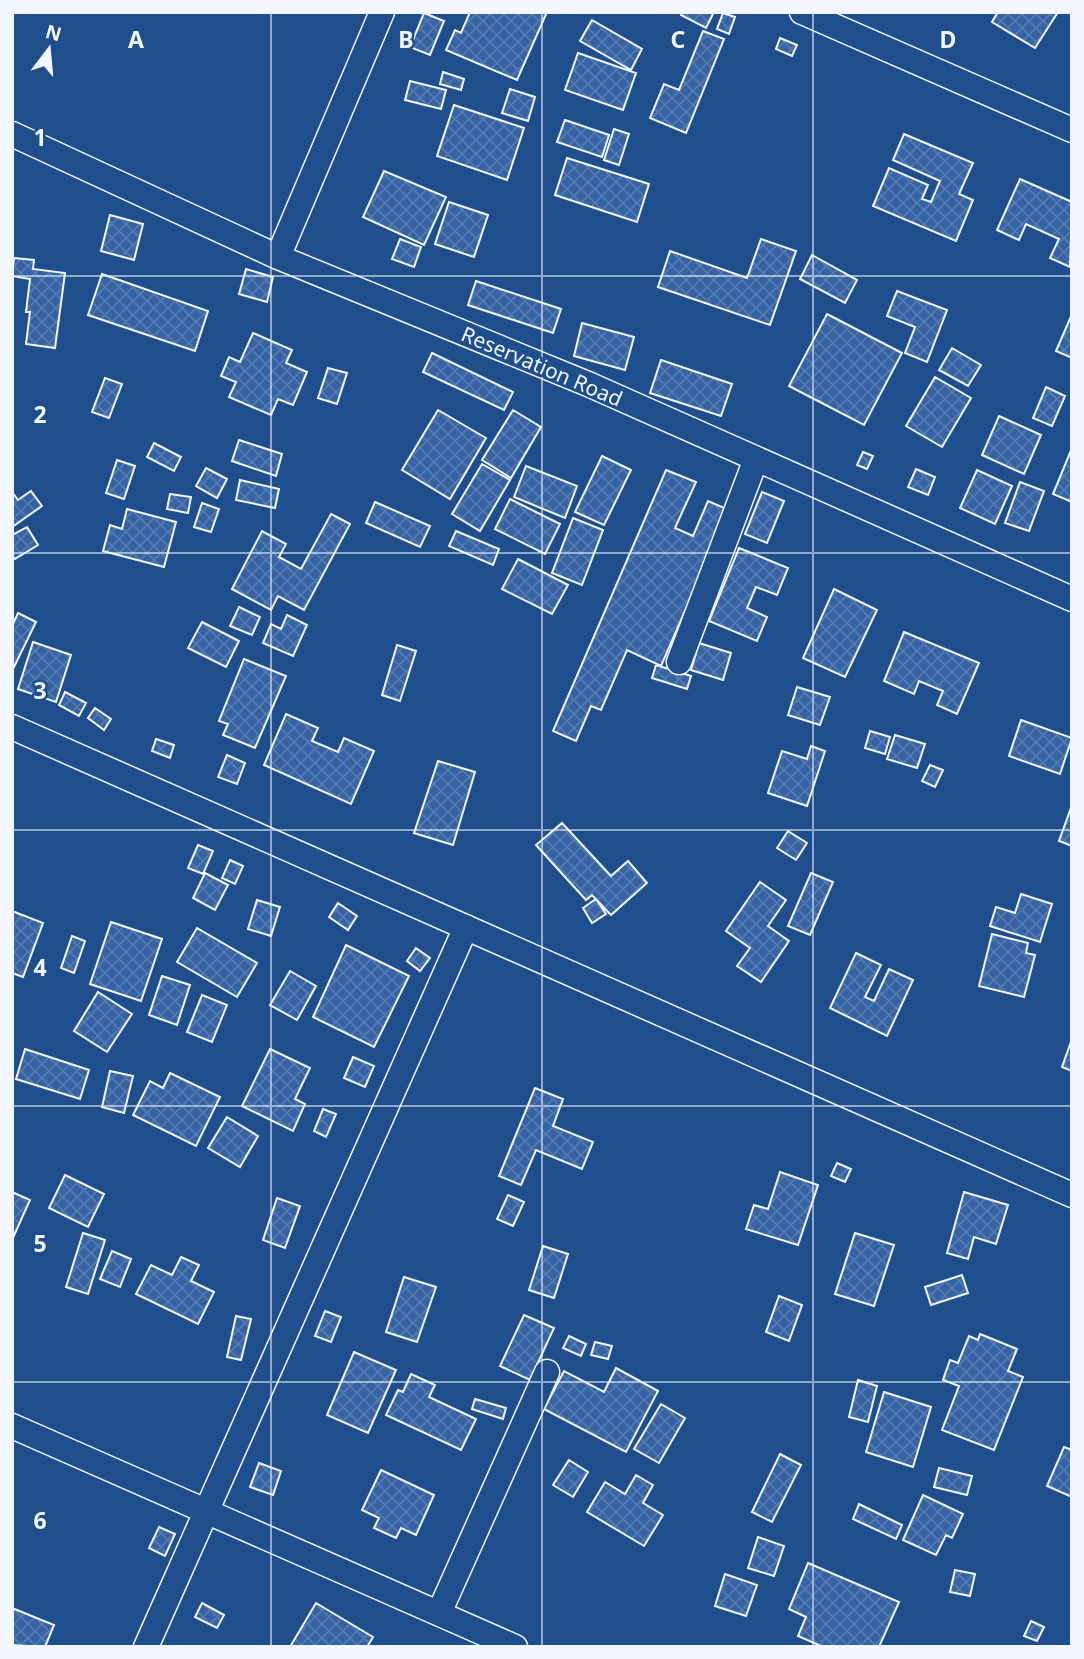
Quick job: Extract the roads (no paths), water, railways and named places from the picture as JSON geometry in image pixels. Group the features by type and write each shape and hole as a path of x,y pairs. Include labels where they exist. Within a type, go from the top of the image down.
{"street":[{"path":"278,257 382,12"},
{"path":"802,12 1072,130"},
{"name":"Reservation Road","path":"12,134 278,257 589,384 1072,599"},
{"path":"679,662 756,459"},
{"path":"12,727 1072,1195"},
{"path":"146,1647 466,927"},
{"path":"439,1613 547,1372"},
{"path":"12,1426 515,1647"}]}
